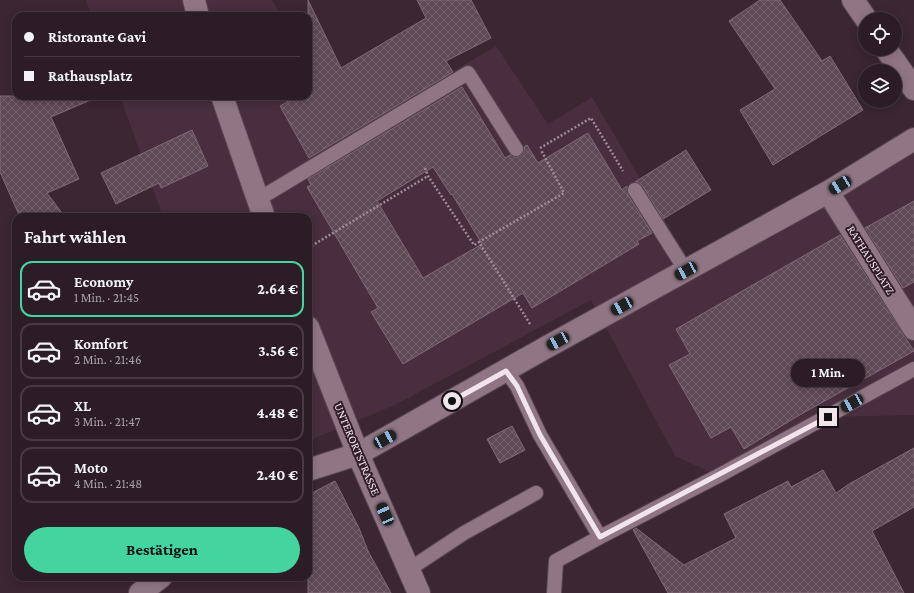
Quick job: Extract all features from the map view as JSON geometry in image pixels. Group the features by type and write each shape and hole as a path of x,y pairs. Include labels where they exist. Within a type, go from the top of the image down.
{"street":[{"path":"194,0 197,12"},
{"path":"853,0 861,12"},
{"path":"891,56 914,89"},
{"path":"223,100 260,209"},
{"path":"312,469 358,454 545,348 828,192 914,139"},
{"name":"RATHAUSPLATZ","path":"828,192 914,329"},
{"name":"UNTERORTSTRASSE","path":"312,337 358,454 392,528 408,570 419,593"},
{"path":"140,593 156,581"}],"lane":[{"path":"260,209 468,73 516,148"},
{"path":"635,190 686,271"},
{"path":"554,593 556,561 718,476 914,369"},
{"path":"506,371 517,386 540,435 600,537"},
{"path":"408,570 464,533 536,493"}],"path":[{"path":"425,168 428,176 474,245 564,193 540,148 591,118 635,190"},
{"path":"312,246 428,176"},
{"path":"479,242 545,348"}],"shaded area":[{"path":"86,0 272,0 279,12 90,12"},
{"path":"496,46 548,124 592,97 698,276 914,151 914,415 828,417 718,476 675,456 591,300 395,405 312,439 312,213 162,213 121,100 312,100 349,132"}],"building":[{"path":"308,0 341,68 426,18 417,0 471,0 491,38 446,61 453,72 309,158 280,106 290,100 312,100 312,12 308,12"},
{"path":"760,0 780,0 822,61 830,56 858,102 858,108 862,108 863,110 773,165 740,110 775,89 729,21"},
{"path":"462,87 505,158 510,155 516,157 520,156 524,153 524,147 527,145 538,163 588,133 622,190 627,186 628,195 652,233 637,241 639,244 532,308 523,293 403,364 371,312 378,308 307,187 311,185 308,179","holes":["433,167 451,195 452,194 482,244 423,278 377,201"]},
{"path":"0,96 12,96 12,100 91,100 51,117 79,179 47,193 62,213 18,213 0,172"},
{"path":"192,130 208,166 161,188 159,183 116,204 101,173"},
{"path":"686,150 711,190 663,219 642,185 635,182"},
{"path":"914,201 914,282 903,288 865,228"},
{"path":"840,235 914,351 796,417 744,449 731,427 711,438 669,365 690,354 676,329"},
{"path":"512,426 525,450 500,463 487,439"},
{"path":"914,448 914,507 872,531 904,593 668,593 633,530 636,528 684,565 736,538 724,514 788,481 791,487 823,470 836,493 849,484"},
{"path":"335,481 359,528 368,551 391,593 308,593 308,581 312,581 312,493"}],"route":[{"path":"452,401 506,371 517,386 540,435 600,537 828,417"}]}
